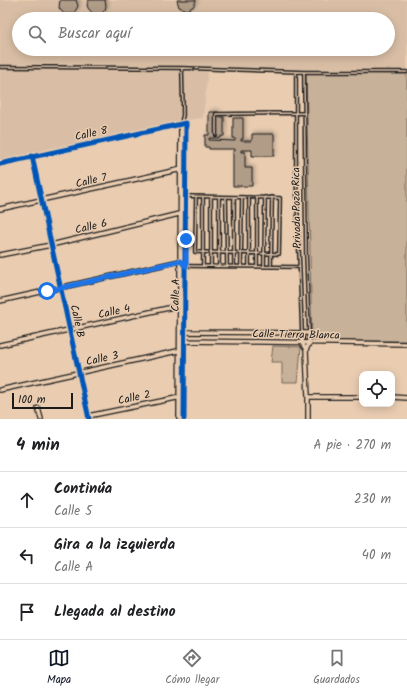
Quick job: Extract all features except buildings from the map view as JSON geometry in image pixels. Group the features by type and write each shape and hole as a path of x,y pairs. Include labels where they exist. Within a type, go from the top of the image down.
{"street":[{"name":"Calle 8","path":"0,164 184,123"},
{"name":"Calle A","path":"184,123 186,168 184,419"},
{"name":"Calle A","path":"179,419 181,169 184,123"},
{"name":"Calle B","path":"32,156 89,418"},
{"name":"Calle 7","path":"0,209 186,168"},
{"name":"Calle 6","path":"0,255 51,245 186,213"},
{"path":"0,301 180,261 186,266"},
{"name":"Calle 4","path":"0,345 185,305"},
{"name":"Calle Tierra Blanca","path":"180,332 309,333"},
{"path":"302,333 302,343 306,350 308,419"},
{"name":"Privada Poza Rica","path":"309,333 309,344"},
{"name":"Calle Tierra Blanca","path":"180,341 309,344 407,344"},
{"path":"306,350 309,344"},
{"name":"Calle 3","path":"0,390 185,350"},
{"name":"Calle 2","path":"89,418 184,396"},
{"path":"308,396 359,397"},
{"path":"395,398 407,398"},
{"path":"38,408 41,419"}],"lane":[{"path":"0,68 182,68 296,72 407,72"},
{"path":"182,68 184,123"},
{"path":"296,72 299,267 302,333"},
{"name":"Privada Poza Rica","path":"304,72 306,253 309,333"},
{"path":"216,135 216,114 304,113"},
{"path":"183,115 184,123"},
{"path":"181,196 280,198 279,254 195,252 196,197"},
{"path":"203,197 203,266"},
{"path":"211,266 212,197"},
{"path":"219,197 219,266"},
{"path":"226,197 227,266"},
{"path":"234,197 234,266"},
{"path":"241,266 242,197"},
{"path":"249,197 249,266"},
{"path":"257,197 257,266"},
{"path":"264,266 265,197"},
{"path":"271,266 272,197"},
{"path":"186,266 299,267"}],"shaded area":[{"path":"0,0 407,0 407,74 208,70 203,118 179,121 0,160"},
{"path":"306,73 407,74 407,341 312,341"},
{"path":"273,346 301,347 298,382 282,382 282,362 271,362"}],"cycle path":[{"path":"0,164 186,123 184,419"},
{"path":"32,156 89,419"}],"route":[{"path":"47,291 180,261 186,266 186,239"}]}
